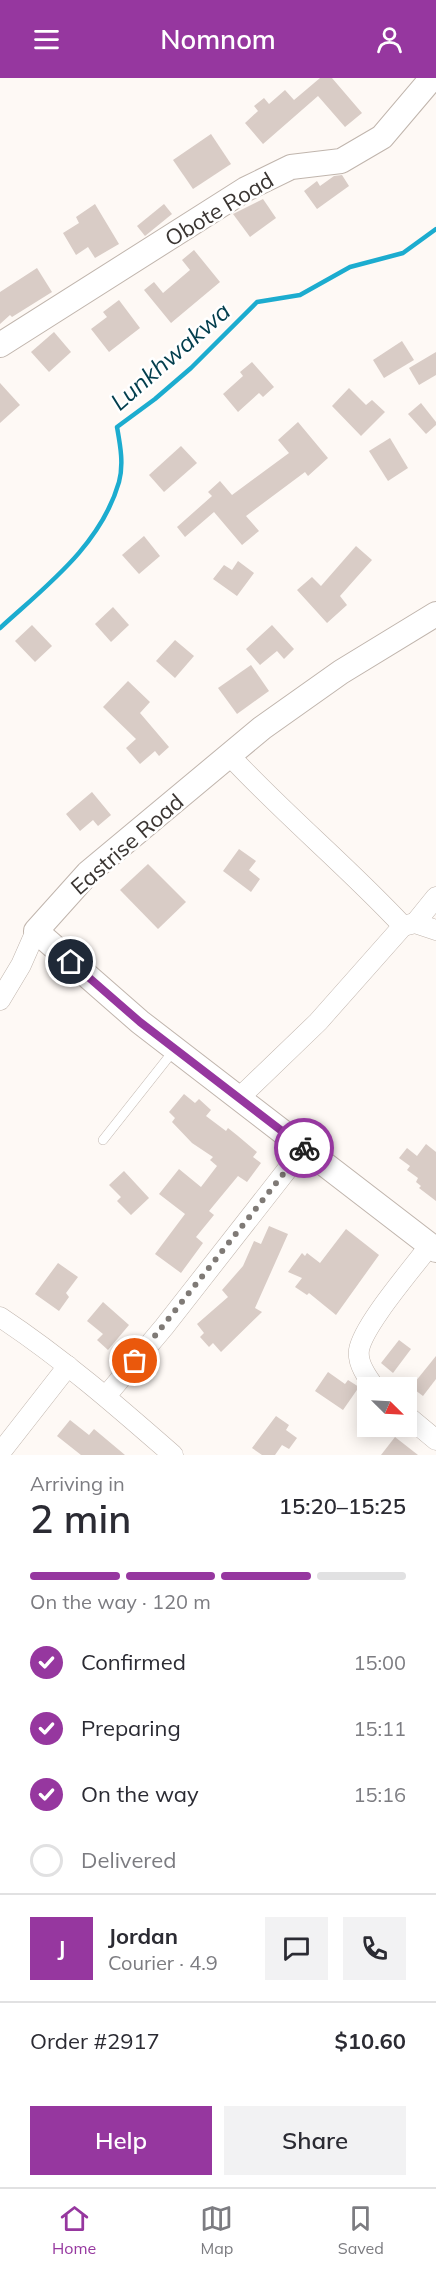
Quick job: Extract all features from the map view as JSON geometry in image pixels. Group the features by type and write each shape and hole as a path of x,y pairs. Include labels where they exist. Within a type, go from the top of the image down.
{"street":[{"name":"Obote Road","path":"0,345 246,189 291,166 341,160 382,137 432,78"},
{"name":"Eastrise Road","path":"36,931 88,873 231,757 262,728 341,672 436,614"},
{"path":"231,757 273,802 409,925 436,930"},
{"path":"239,1098 318,1022 436,897"},
{"path":"0,1000 17,973 36,931 140,1022 433,1247 368,1329 359,1350 367,1377"},
{"path":"106,1396 164,1327 304,1148"},
{"path":"0,1317 106,1396 172,1455"},
{"path":"0,1453 68,1366"},
{"path":"417,1424 436,1440"}],"lane":[{"path":"103,1140 175,1049"}],"building":[{"path":"320,78 332,78 362,113 345,127 318,96 263,144 245,123 258,111 254,106 264,98 269,104 285,90 294,100"},
{"path":"211,134 231,164 193,189 173,160"},
{"path":"342,175 349,186 317,209 304,191 317,181 320,186 334,176"},
{"path":"263,199 276,218 250,237 233,214"},
{"path":"95,204 119,244 95,258 88,247 76,255 63,233 79,223 76,217"},
{"path":"164,204 172,214 145,236 137,226"},
{"path":"194,250 220,282 171,323 144,290 154,282 163,293 190,270 182,260"},
{"path":"37,268 52,292 12,317 10,315 0,324 0,292"},
{"path":"119,300 140,328 109,352 91,329 107,317 103,312"},
{"path":"54,332 71,352 49,372 31,352"},
{"path":"402,341 414,360 384,378 373,360"},
{"path":"436,352 436,375 419,385 409,368"},
{"path":"252,362 274,387 263,397 259,393 238,412 223,394 243,376 240,372"},
{"path":"0,383 20,405 0,423"},
{"path":"349,388 366,405 372,400 385,412 361,436 332,406"},
{"path":"421,403 436,422 436,425 426,434 408,414"},
{"path":"298,422 328,458 308,476 305,472 246,516 259,531 242,545 214,512 185,537 177,527 212,496 208,492 220,481 232,495 289,453 278,440"},
{"path":"390,438 408,468 388,481 369,451"},
{"path":"181,446 197,463 164,492 149,475"},
{"path":"144,536 160,556 139,574 122,555"},
{"path":"356,546 372,560 340,596 347,605 327,623 297,590 312,577 321,586"},
{"path":"238,561 254,573 237,596 213,579 224,565 232,570"},
{"path":"113,607 129,625 111,642 95,624"},
{"path":"32,625 52,646 35,662 15,641"},
{"path":"272,625 294,649 284,659 277,651 260,665 246,649"},
{"path":"175,640 194,656 175,678 156,661"},
{"path":"251,665 269,691 237,714 218,688"},
{"path":"128,681 150,702 140,713 169,747 159,756 155,751 140,764 126,748 136,739 103,707"},
{"path":"92,792 111,815 98,826 93,820 80,831 66,814"},
{"path":"239,849 256,861 249,870 260,879 251,892 223,871"},
{"path":"148,864 186,902 158,929 120,890"},
{"path":"184,1094 195,1103 199,1099 211,1110 206,1116 226,1131 228,1128 257,1152 253,1157 261,1163 247,1182 238,1176 209,1211 214,1215 196,1237 203,1243 181,1273 155,1254 185,1214 159,1194 179,1169 201,1187 217,1166 210,1160 213,1157 192,1143 172,1122 175,1118 169,1112"},
{"path":"426,1144 436,1152 436,1201 419,1188 421,1186 416,1182 418,1178 407,1170 410,1166 399,1158 407,1148 417,1156"},
{"path":"124,1171 149,1198 131,1215 117,1201 121,1197 109,1185"},
{"path":"269,1226 288,1234 255,1308 262,1312 221,1352 213,1343 209,1347 200,1337 204,1333 197,1324 228,1297 222,1290 243,1266 254,1241 261,1244"},
{"path":"346,1229 379,1255 336,1315 309,1293 307,1295 295,1287 302,1278 288,1272 302,1253 305,1256 307,1253 320,1263"},
{"path":"58,1263 78,1277 66,1293 69,1297 59,1311 35,1294"},
{"path":"103,1302 129,1325 108,1350 97,1340 103,1334 87,1321"},
{"path":"399,1340 411,1349 393,1373 381,1363"},
{"path":"436,1356 436,1379 423,1396 417,1392 417,1380"},
{"path":"328,1372 345,1384 348,1380 357,1386 357,1390 343,1410 315,1391"},
{"path":"276,1416 289,1425 286,1430 297,1438 289,1449 282,1445 275,1455 262,1455 252,1448"},
{"path":"70,1420 89,1435 94,1429 125,1455 81,1455 57,1436"},
{"path":"395,1437 418,1455 381,1455"}],"waterway":[{"name":"Lunkhwakwa","path":"0,628 70,563 86,545 111,505 121,468 117,427 191,368 257,302 300,295 350,267 403,253 436,229"}],"way so far":[{"path":"135,1361 304,1148"}],"route":[{"path":"71,962 140,1022 304,1148"}]}
